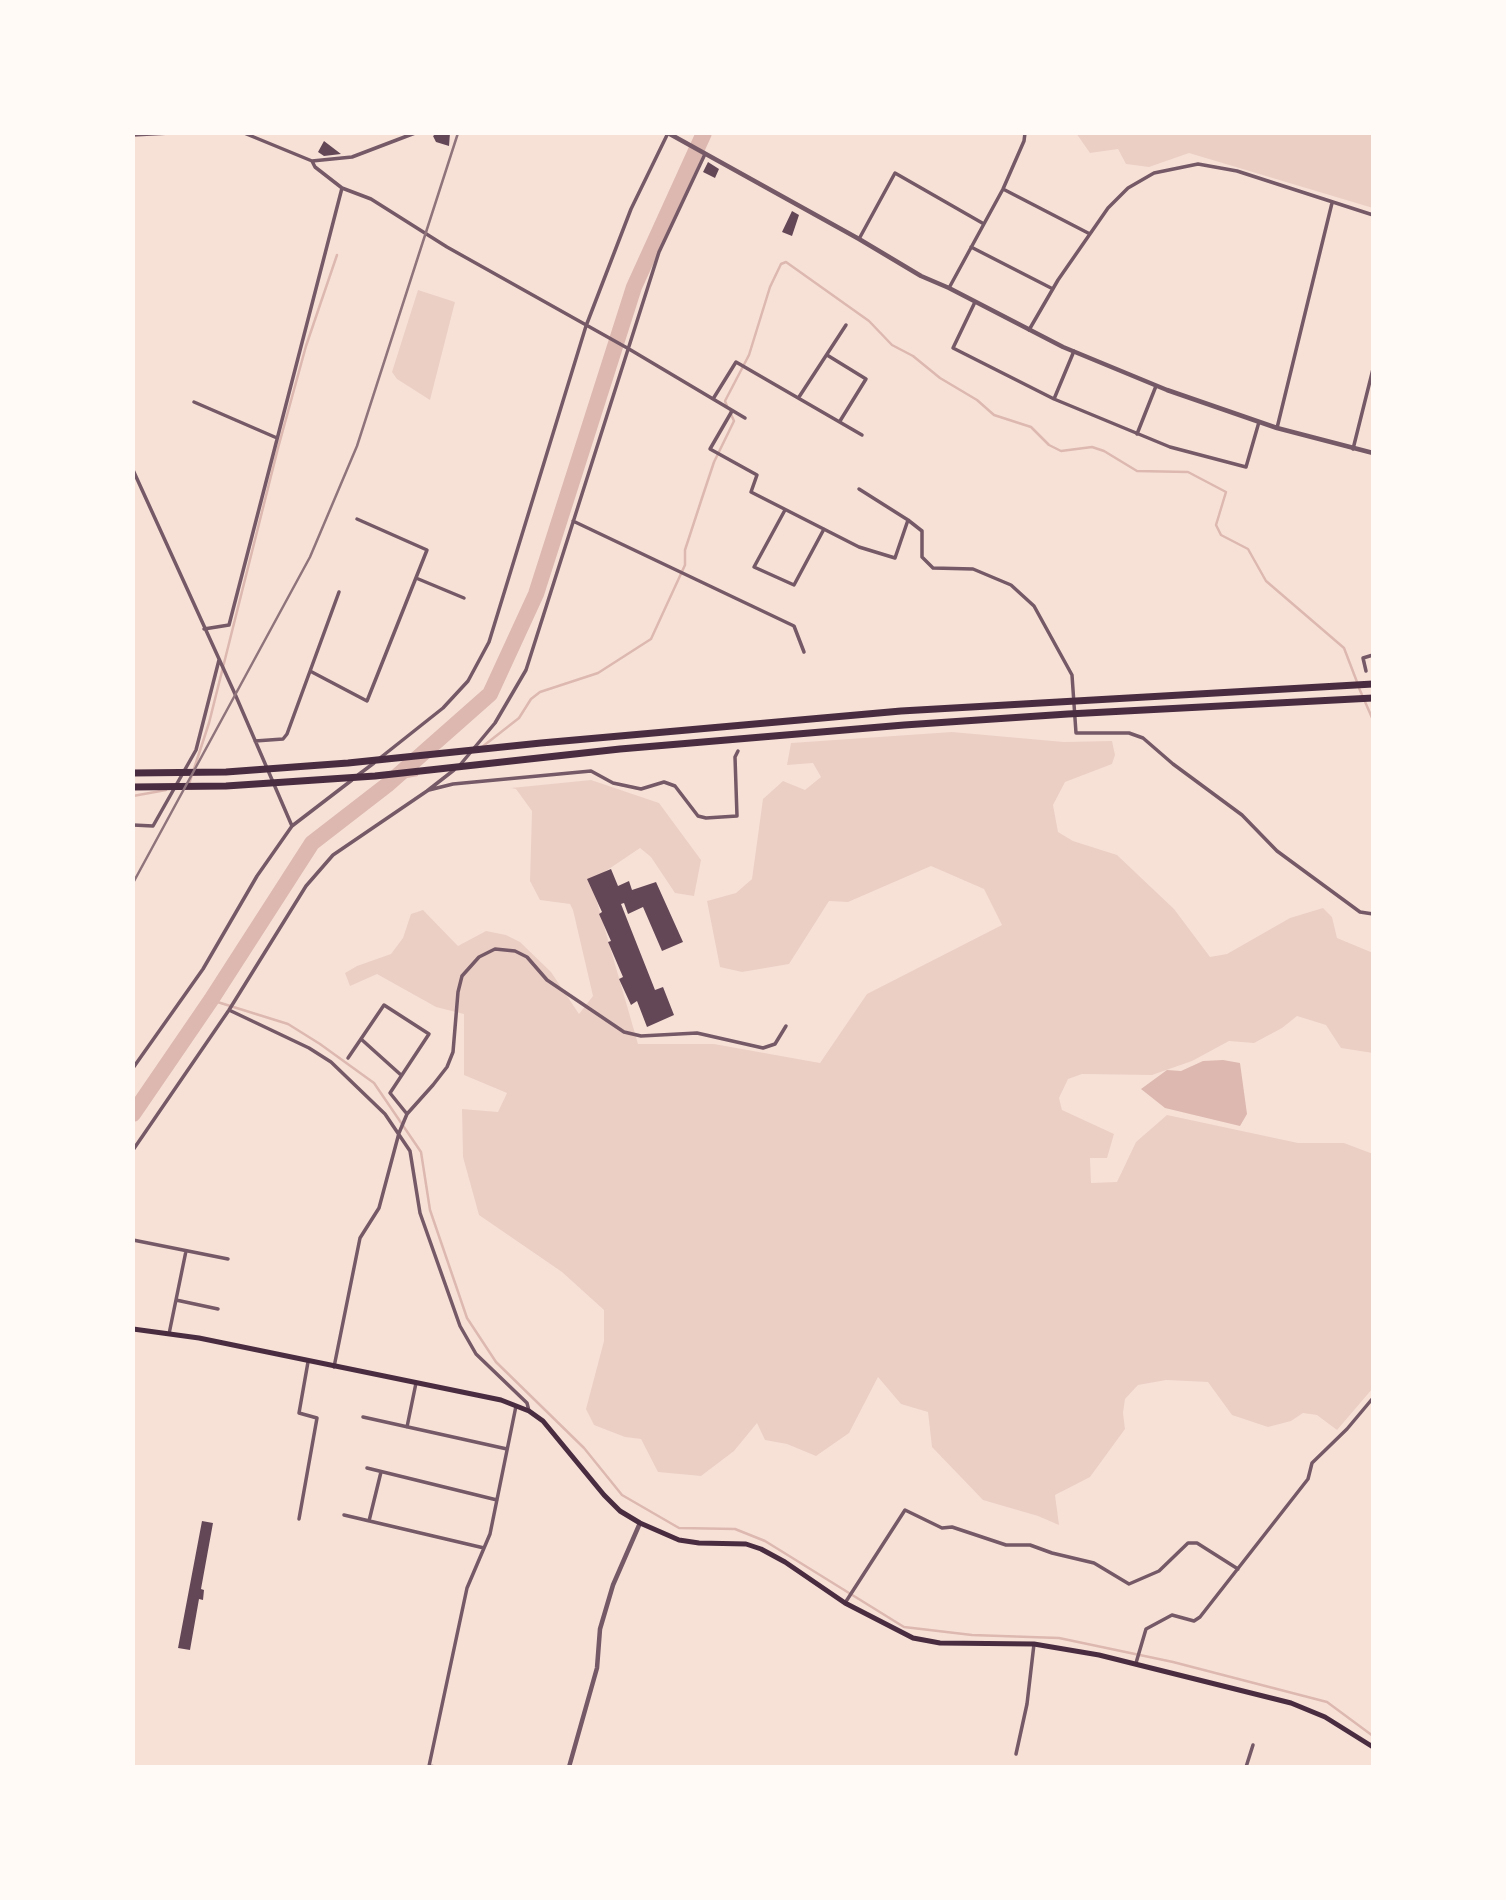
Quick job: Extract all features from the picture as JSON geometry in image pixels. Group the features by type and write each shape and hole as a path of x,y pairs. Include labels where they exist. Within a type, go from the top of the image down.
{"highway":[{"path":"135,773 226,772 334,764 901,710 1373,684"},
{"path":"134,787 304,782 761,736 1095,712 1373,698"}],"main road":[{"path":"133,1329 199,1338 501,1400 529,1411 542,1421 604,1495 620,1511 640,1523 679,1540 746,1544 761,1549 845,1603 913,1638 940,1643 1034,1644 1067,1648 1136,1663 1291,1703 1325,1717 1373,1746"}],"street":[{"path":"133,135 170,133"},
{"path":"244,133 312,161 352,157 415,133"},
{"path":"133,1068 203,969 257,876 292,826 408,737 443,708 468,681 489,642 588,327 631,209 668,133 921,275 1074,351 1156,386 1276,428 1373,453"},
{"path":"949,288 1003,189 1025,133"},
{"path":"133,1150 229,1010 306,886 332,855 427,791 464,762 495,723 526,670 659,252 703,153"},
{"path":"312,161 315,167 342,188 370,199 447,247 745,418"},
{"path":"1029,330 1053,289 1108,208 1129,188 1154,173 1198,164 1237,171 1373,215"},
{"path":"859,239 895,173 984,224"},
{"path":"204,629 229,625 342,188"},
{"path":"1003,189 1090,234"},
{"path":"1276,428 1333,202"},
{"path":"971,247 1053,289"},
{"path":"975,302 953,348 1054,400 1170,447 1246,467 1259,422"},
{"path":"799,397 846,325"},
{"path":"1054,400 1074,351"},
{"path":"827,355 866,379 839,422"},
{"path":"713,400 736,362 862,435"},
{"path":"1353,449 1373,369"},
{"path":"1137,434 1156,386"},
{"path":"194,402 277,438"},
{"path":"732,411 710,449 757,475 751,492 859,547 895,558 908,520"},
{"path":"133,470 292,826"},
{"path":"859,489 922,531 922,557 933,568 974,569 1012,585 1034,606 1072,675 1076,733 1129,733 1143,738 1173,764 1242,815 1277,851 1360,912 1373,914"},
{"path":"785,509 754,567 794,586 824,529"},
{"path":"310,671 367,701 427,550 357,519"},
{"path":"573,521 794,626 804,653"},
{"path":"416,578 464,598"},
{"path":"255,741 283,739 287,734 339,592"},
{"path":"1366,671 1363,657 1373,655"},
{"path":"133,825 153,826 195,750 219,660"},
{"path":"427,791 453,784 592,771 613,783 641,789 664,782 676,786 698,816 737,816 735,757 738,751"},
{"path":"334,1367 360,1238 379,1208 399,1133 407,1114 447,1067 453,1052 462,976 479,957 495,949 515,951 527,957 547,980 624,1032 642,1036 697,1033 763,1048 775,1044 786,1026"},
{"path":"348,1058 384,1004 429,1034 390,1093 407,1114"},
{"path":"229,1010 309,1048 331,1062 385,1114 410,1151 420,1213 460,1326 476,1354 527,1403 529,1411"},
{"path":"361,1039 402,1075"},
{"path":"133,1240 228,1259"},
{"path":"169,1334 186,1250"},
{"path":"176,1300 218,1309"},
{"path":"299,1519 317,1418 299,1413 308,1362"},
{"path":"407,1427 416,1383"},
{"path":"1136,1663 1146,1629 1172,1615 1194,1621 1200,1618 1308,1479 1311,1463 1347,1429 1373,1398"},
{"path":"435,1767 429,1766 467,1588 490,1534 516,1406"},
{"path":"363,1417 507,1449"},
{"path":"367,1468 497,1500"},
{"path":"369,1521 381,1472"},
{"path":"845,1603 905,1510 942,1528 952,1527 1006,1545 1030,1545 1094,1563 1129,1584 1159,1571 1188,1543 1197,1543 1238,1569"},
{"path":"344,1515 484,1548"},
{"path":"569,1767 597,1668 600,1629 613,1585 640,1523"},
{"path":"1017,1754 1027,1704 1034,1644"},
{"path":"1246,1767 1253,1745"}],"shaded area":[{"path":"1076,133 1373,133 1373,208 1189,153 1149,167 1126,164 1118,149 1090,153"},
{"path":"418,290 455,302 430,400 397,379 392,372"},
{"path":"952,732 1064,742 1112,741 1115,755 1112,764 1065,782 1053,805 1058,832 1073,841 1117,855 1174,909 1210,957 1227,954 1290,918 1323,908 1332,917 1337,938 1373,953 1373,1053 1341,1048 1326,1025 1297,1016 1282,1028 1254,1043 1229,1041 1192,1061 1152,1075 1082,1074 1068,1079 1059,1098 1062,1110 1114,1134 1107,1158 1090,1158 1091,1183 1117,1182 1136,1142 1167,1115 1298,1143 1344,1143 1373,1154 1373,1388 1337,1430 1317,1415 1303,1413 1291,1421 1268,1427 1232,1415 1208,1382 1166,1380 1138,1385 1125,1399 1125,1429 1090,1477 1055,1495 1059,1525 983,1500 932,1447 928,1412 901,1404 878,1377 849,1433 816,1456 787,1444 765,1440 757,1423 734,1451 701,1476 658,1472 641,1439 625,1437 594,1425 586,1409 604,1341 604,1310 562,1272 479,1215 463,1157 462,1109 498,1112 507,1093 464,1075 464,1014 436,1007 377,974 350,986 345,973 391,954 403,938 411,914 423,910 458,946 486,931 506,935 520,942 551,972 579,1014 593,996 573,910 570,904 540,900 530,881 532,811 516,789 511,788 591,780 659,803 701,860 694,896 675,893 651,857 640,848 591,881 638,1044 714,1044 820,1063 867,994 1002,925 984,889 931,866 848,902 829,901 789,964 742,972 720,967 707,901 736,893 752,879 763,799 783,781 805,790 821,777 813,763 787,765 791,743"},
{"path":"1203,1061 1240,1063 1247,1114 1240,1126 1165,1108 1141,1089 1167,1070 1181,1071"}],"building":[{"path":"437,133 450,133 449,146 436,142 433,136"},
{"path":"324,141 341,154 324,156 318,152"},
{"path":"708,162 719,169 715,178 703,172"},
{"path":"792,211 799,215 792,236 782,232"},
{"path":"611,869 618,886 629,881 632,890 656,882 683,942 662,951 643,907 628,914 624,903 621,904 655,990 663,987 674,1015 647,1027 637,1001 631,1005 619,979 623,977 608,942 611,941 599,914 602,912 587,879"},
{"path":"202,1521 213,1523 201,1589 204,1590 203,1600 199,1599 190,1650 178,1648"}],"waterway":[{"path":"133,1114 211,1000 312,843 387,785 490,694 536,594 634,287 704,133"},
{"path":"189,784 209,723 306,346 337,255"},
{"path":"727,406 725,401 749,355 770,287 781,264 786,262 869,321 892,345 913,356 940,378 977,400 994,415 1031,427 1049,445 1061,451 1092,447 1104,451 1137,471 1188,472 1226,492 1216,525 1221,535 1248,549 1266,581 1344,648 1357,682"},
{"path":"482,747 519,718 531,699 540,692 598,673 651,639 685,565 685,550 714,462 734,421 730,412"},
{"path":"1359,688 1373,720"},
{"path":"394,779 417,775"},
{"path":"133,796 166,790"},
{"path":"211,1000 288,1024 374,1083 421,1152 430,1210 467,1318 496,1362 584,1448 622,1495 679,1528 735,1529 765,1541 904,1627 972,1635 1059,1638 1173,1662 1327,1702 1373,1736"}],"railway":[{"path":"133,883 310,557 357,446 458,133"}]}
